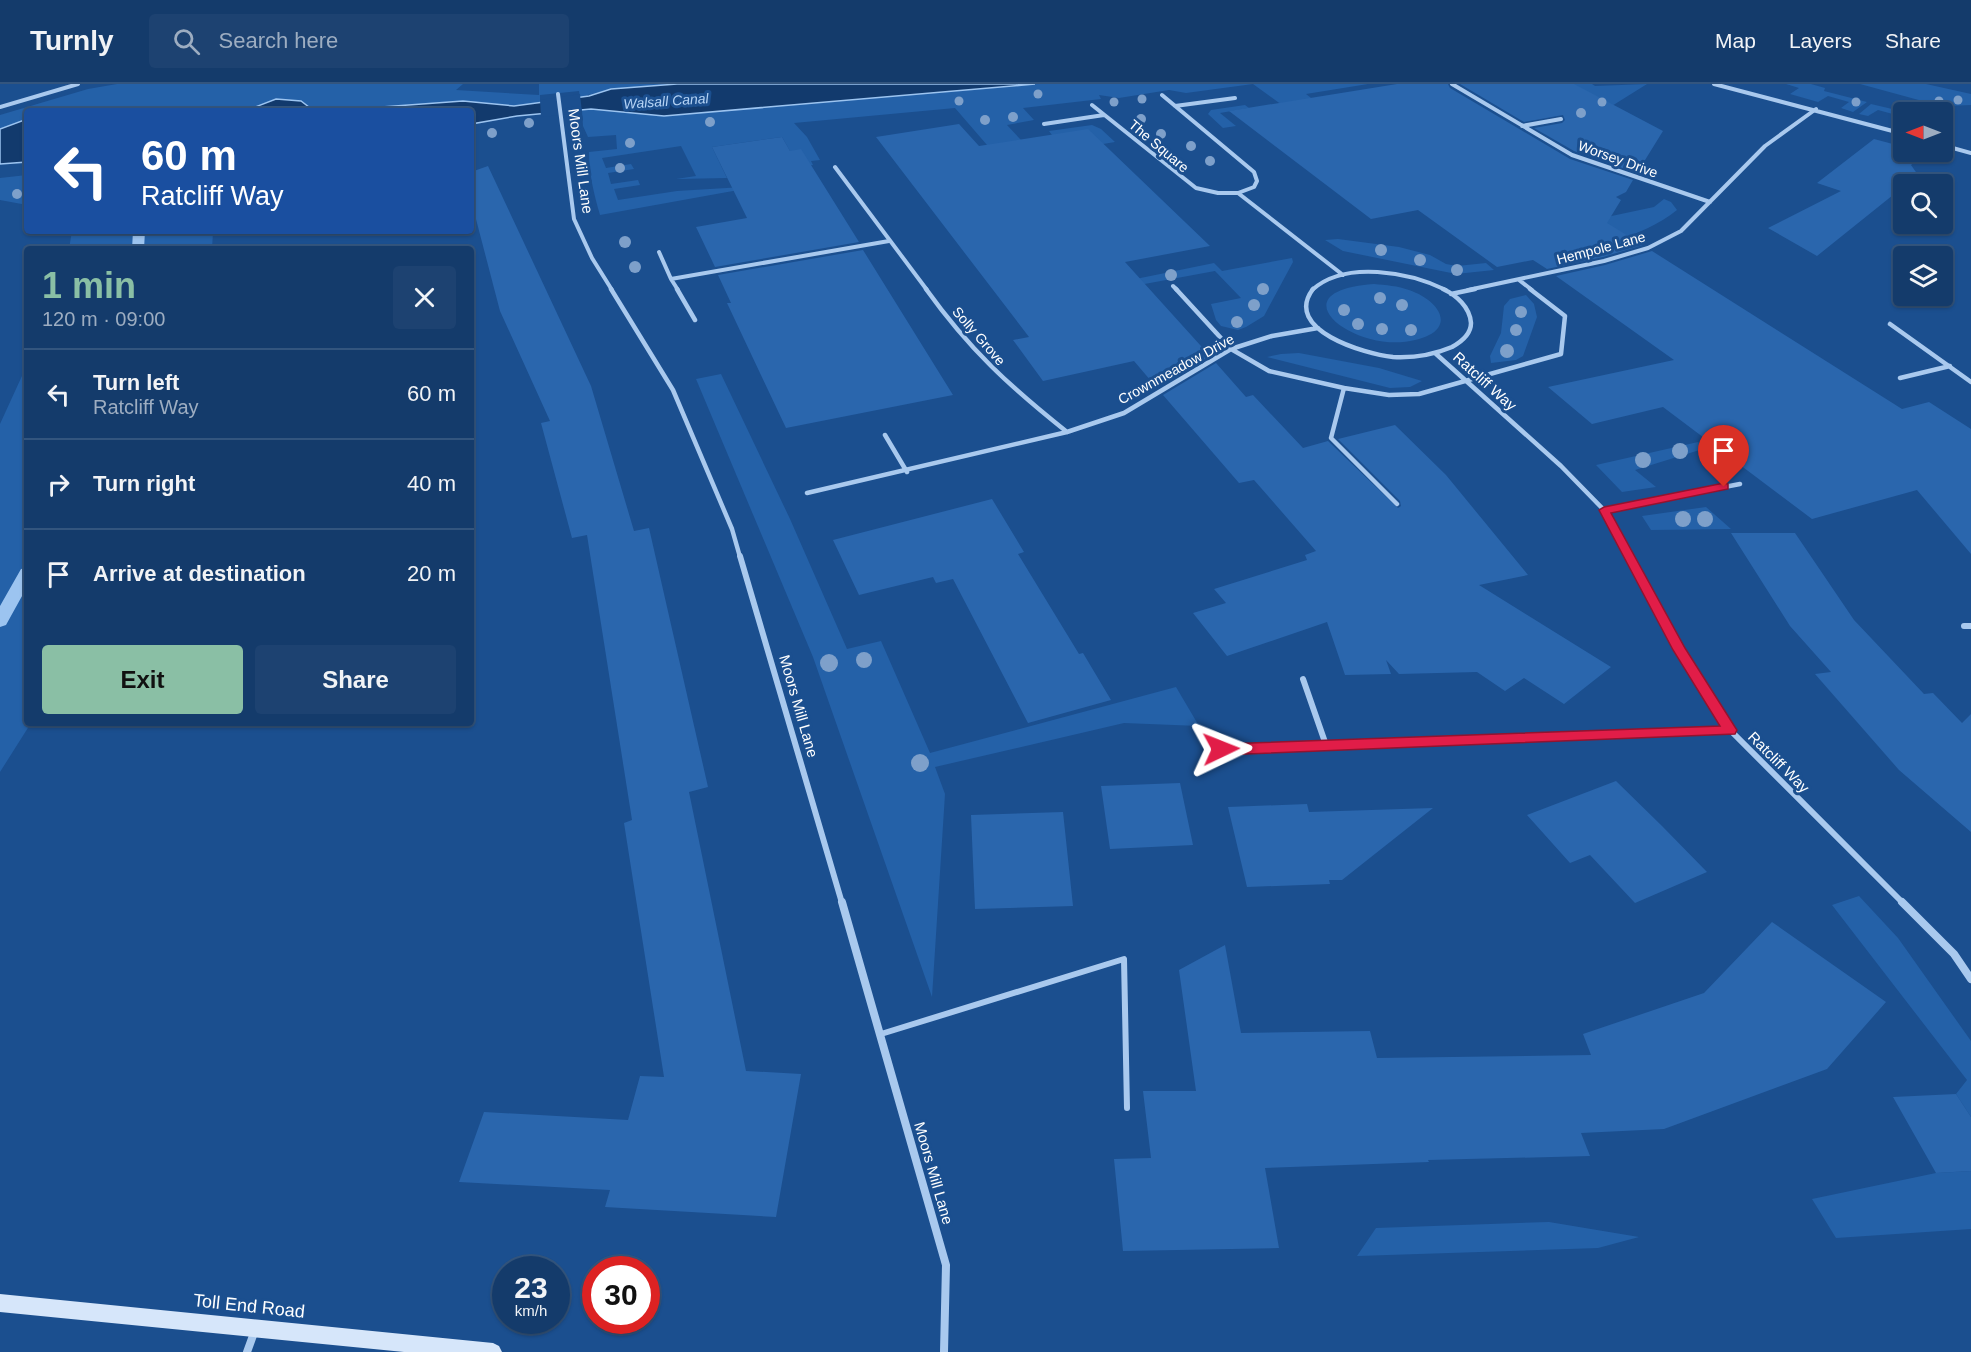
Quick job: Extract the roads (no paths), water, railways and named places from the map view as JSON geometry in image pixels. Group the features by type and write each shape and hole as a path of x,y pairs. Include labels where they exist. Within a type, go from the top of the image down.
{"street":[{"path":"0,107 78,84"},
{"name":"Worsey Drive","path":"1452,84 1522,127 1572,154 1710,202"},
{"path":"1714,84 1893,131"},
{"name":"Moors Mill Lane","path":"558,94 574,219 592,258 673,390 732,529 881,1034 946,1265 944,1352"},
{"path":"1162,95 1254,172 1257,181 1254,187 1238,193"},
{"path":"1175,106 1235,98"},
{"name":"The Square","path":"1092,105 1196,188 1218,193 1238,193"},
{"name":"Hempole Lane","path":"1451,294 1604,261 1648,248 1681,231 1765,146 1816,109"},
{"path":"1044,124 1104,115"},
{"path":"1522,127 1561,119"},
{"path":"1953,148 1971,153"},
{"name":"Solly Grove","path":"835,166 859,195 889,241 966,341 1010,386 1067,432"},
{"path":"1238,193 1343,275"},
{"path":"671,279 889,241"},
{"path":"659,252 671,279 695,320"},
{"name":"Ratcliff Way","path":"1365,272 1411,277 1433,284 1451,294 1466,307 1472,321 1468,335 1456,346 1436,353 1411,356 1384,355 1335,339 1318,328 1308,315 1306,302 1312,290 1325,281 1343,275 1365,272"},
{"path":"1173,286 1231,349 1269,371 1344,388 1389,395 1419,394 1561,354 1565,316 1519,279"},
{"path":"1890,324 1971,382"},
{"name":"Crownmeadow Drive","path":"807,493 907,472 1067,432 1124,413 1231,349 1272,336 1318,328"},
{"name":"Ratcliff Way","path":"1436,353 1561,466 1604,510 1680,650 1730,730 1954,954 1971,979"},
{"path":"1900,378 1950,366"},
{"path":"1344,388 1331,438 1397,504"},
{"path":"885,435 907,472"},
{"path":"1604,510 1740,484"},
{"path":"1303,679 1326,745"},
{"path":"1221,749 1730,730"},
{"name":"Toll End Road","path":"0,1303 493,1352"},
{"path":"247,1352 256,1328"}],"lane":[{"path":"881,1034 1124,958 1127,1108"}],"water":[{"name":"Walsall Canal","path":"677,84 1035,84 664,116 591,109 517,116 474,123 474,108 368,108 463,101 514,106 589,96 611,89"},
{"path":"276,99 301,101 310,108 253,108"},
{"path":"24,120 24,162 0,164 0,129"}],"waterway":[{"path":"138,246 139,234"},
{"path":"0,621 24,578"}]}
